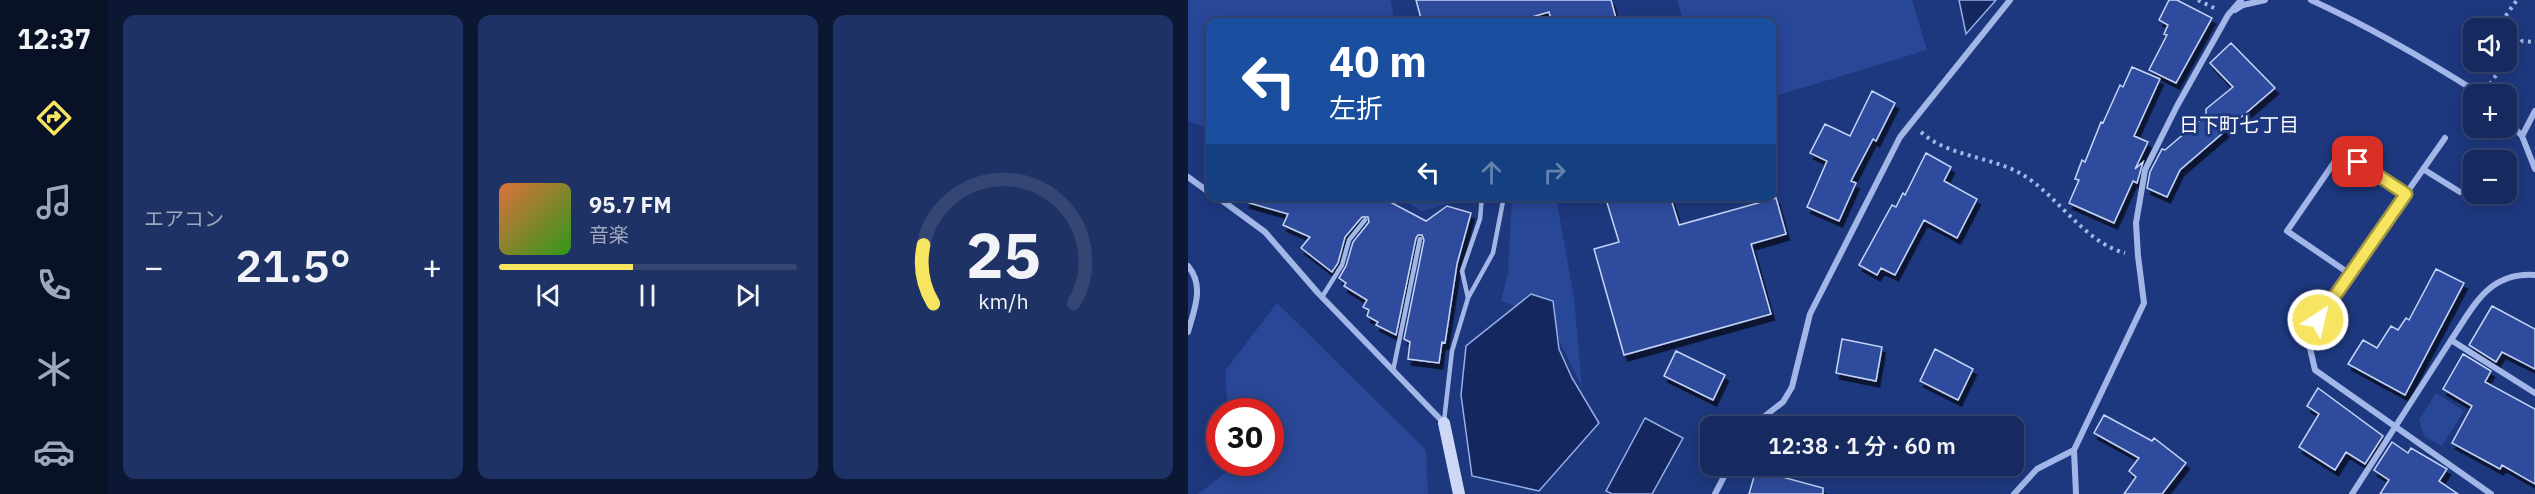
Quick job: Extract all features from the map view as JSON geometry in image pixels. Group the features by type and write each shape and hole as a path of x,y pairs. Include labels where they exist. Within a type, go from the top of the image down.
{"street":[{"path":"1765,416 1783,402 1792,387 1810,314 1900,137 2010,0"},
{"path":"2076,494 2074,450 2144,303 2136,223 2145,170 2177,106 2228,15 2241,0"},
{"path":"2228,15 2243,5 2265,0"},
{"path":"2311,0 2361,23 2464,84"},
{"path":"2522,136 2535,111"},
{"path":"2517,131 2522,136 2535,169"},
{"path":"2445,138 2307,334 2314,370 2491,494"},
{"path":"2350,274 2287,231 2342,151 2406,194"},
{"path":"2423,169 2460,192"},
{"path":"1188,177 1206,190"},
{"path":"1223,201 1265,232 1322,297 1444,423 1460,494"},
{"path":"1188,266 1192,271 1199,294 1188,332"},
{"path":"2352,494 2477,302 2490,287 2503,278 2535,275"},
{"path":"2451,340 2535,393"},
{"path":"2014,494 2037,469 2074,450"},
{"path":"1715,494 1725,476"}],"lane":[{"path":"1468,298 1462,271 1480,219 1482,201"},
{"path":"1444,423 1452,351 1468,298 1493,253 1503,201"},
{"path":"1322,297 1342,265 1349,240 1365,220"},
{"path":"1393,371 1420,239"}],"path":[{"path":"2504,18 2517,0"},
{"path":"2517,47 2522,41 2535,42"},
{"path":"1911,122 1929,139 1939,144 2021,173 2038,185 2071,218 2116,250 2138,256"}],"shaded area":[{"path":"1188,0 1391,0 1393,18 1206,18 1206,128 1188,121"},
{"path":"1677,0 1912,0 1927,50 1776,96 1776,18 1683,18"},
{"path":"1959,0 1996,0 1966,34"},
{"path":"1405,201 1457,201 1422,211"},
{"path":"1512,201 1557,201 1574,298 1582,387 1548,318 1501,301 1508,273"},
{"path":"1531,294 1553,301 1559,349 1572,378 1599,423 1539,491 1472,476 1461,395 1466,346"},
{"path":"1277,303 1426,450 1428,494 1198,494 1221,476 1284,476 1284,398 1227,398 1225,371"},
{"path":"2436,393 2464,411 2442,446 2424,436 2419,420"},
{"path":"1645,418 1683,438 1652,494 1612,494 1606,491"}],"building":[{"path":"1416,0 1611,0 1616,18 1551,18 1549,12 1529,18 1421,18"},
{"path":"2169,0 2177,0 2212,18 2176,83 2149,70 2167,35 2164,34 2168,25 2159,20"},
{"path":"2231,43 2275,88 2180,170 2167,197 2147,188 2150,172 2162,149 2165,150 2206,115 2206,109 2233,87 2210,63"},
{"path":"2132,67 2160,79 2134,136 2148,142 2135,169 2143,162 2137,183 2133,181 2114,223 2069,203 2079,180 2075,179 2082,160 2085,162 2101,122 2103,123 2120,85 2123,87"},
{"path":"1872,91 1895,103 1876,141 1873,139 1851,181 1856,183 1839,221 1807,207 1827,161 1810,153 1825,124 1850,136"},
{"path":"1926,153 1951,167 1944,181 1977,199 1957,238 1924,220 1895,275 1881,268 1877,275 1859,265 1892,205 1896,207 1903,193 1905,195"},
{"path":"1776,198 1786,234 1751,244 1771,314 1624,355 1594,249 1619,242 1607,201 1672,201 1679,225 1765,201 1776,201"},
{"path":"1388,201 1426,221 1447,206 1471,213 1457,264 1445,343 1442,342 1439,363 1408,359 1410,342 1404,339 1424,240 1422,235 1416,238 1396,335 1376,325 1378,322 1367,316 1369,310 1363,307 1367,300 1344,286 1346,283 1339,278 1346,266 1353,242 1369,222 1368,217 1362,217 1345,237 1338,263 1332,272 1301,248 1310,237 1283,225 1288,214 1246,202"},
{"path":"2436,269 2464,283 2405,395 2348,364 2363,340 2377,348 2391,326 2398,330 2406,318 2409,320"},
{"path":"2492,306 2535,329 2535,369 2502,352 2496,362 2469,345"},
{"path":"1842,339 1882,347 1876,381 1836,373"},
{"path":"1935,349 1973,369 1958,400 1920,381"},
{"path":"1676,351 1725,375 1713,400 1664,376"},
{"path":"2463,354 2491,371 2485,382 2535,409 2535,484 2502,465 2500,469 2452,443 2472,406 2443,389"},
{"path":"2318,388 2383,436 2365,464 2346,452 2335,470 2299,447 2319,414 2307,406"},
{"path":"2104,415 2152,441 2154,438 2186,463 2162,494 2124,494 2136,477 2129,471 2139,458 2094,433"},
{"path":"2392,442 2408,453 2411,448 2447,469 2439,481 2458,494 2380,494 2389,480 2374,470"},
{"path":"1754,476 1778,476 1823,488 1823,494 1749,494"}],"district":[{"name":"日下町七丁目","path":"2239,124"}],"route":[{"path":"2318,320 2406,194 2358,162"}]}
